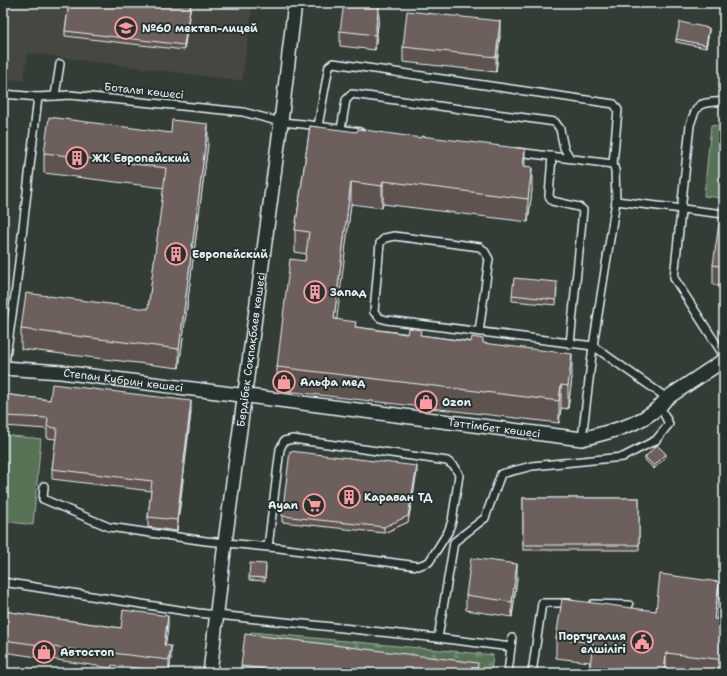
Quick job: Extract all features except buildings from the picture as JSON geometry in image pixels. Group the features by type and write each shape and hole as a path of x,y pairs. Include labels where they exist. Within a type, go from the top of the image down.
{"street":[{"name":"Бердібек Соқпақбаев көшесі","path":"210,673 225,542 281,122 295,3"},
{"name":"Тәттімбет көшесі","path":"244,395 582,438 625,427 640,420 724,360"},
{"name":"Степан Кубрин көшесі","path":"4,368 61,372 244,395"}],"lane":[{"path":"318,126 329,66 333,63 614,104 618,110 613,164 615,170 616,201 593,346 582,438"},
{"path":"55,96 60,64"},
{"name":"Боталы көшесі","path":"3,94 38,97 70,95 243,112 281,122 371,134"},
{"path":"341,129 346,100 352,94 555,122 560,129 564,148 570,158"},
{"path":"4,368 16,288 38,97"},
{"path":"724,100 701,104 696,108 690,125 674,278 724,356"},
{"path":"508,151 613,164"},
{"path":"552,156 549,196 552,201 579,207 583,210 570,344"},
{"path":"616,201 724,214"},
{"path":"438,638 454,542 485,518 501,474 532,466 623,457 656,440 669,424 664,402 593,346 570,344 479,332 380,318 374,312 380,243 385,238 394,236 480,247 489,259 479,332"},
{"path":"44,486 43,499 109,527 206,541 268,547 418,566 429,562 448,532 452,521 459,475 455,466 447,461 293,439 284,441 280,449 268,547"},
{"path":"3,582 217,616 438,638 511,648"},
{"path":"532,673 542,603 574,603"},
{"path":"582,604 629,605"},
{"path":"508,673 512,638"}],"shaded area":[{"name":"№60 мектеп-лицей","path":"3,3 253,3 242,81 28,53 23,81 3,78"}],"green space":[{"path":"3,3 9,3 3,55"},
{"path":"711,125 724,127 724,198 704,196"},
{"path":"3,435 41,439 33,525 3,521"},
{"path":"251,632 493,655 491,673 439,673 245,649"}],"place":[{"name":"№60 мектеп-лицей","path":"126,28"},
{"name":"ЖК Европейский","path":"77,158"},
{"name":"Европейский","path":"176,254"},
{"name":"Запад","path":"315,292"},
{"name":"Альфа мед","path":"284,382"},
{"name":"Ozon","path":"426,402"},
{"name":"Караван ТД","path":"349,497"},
{"name":"Ayan","path":"314,505"},
{"name":"Португалия елшілігі","path":"642,642"},
{"name":"Автостоп","path":"44,652"}]}
